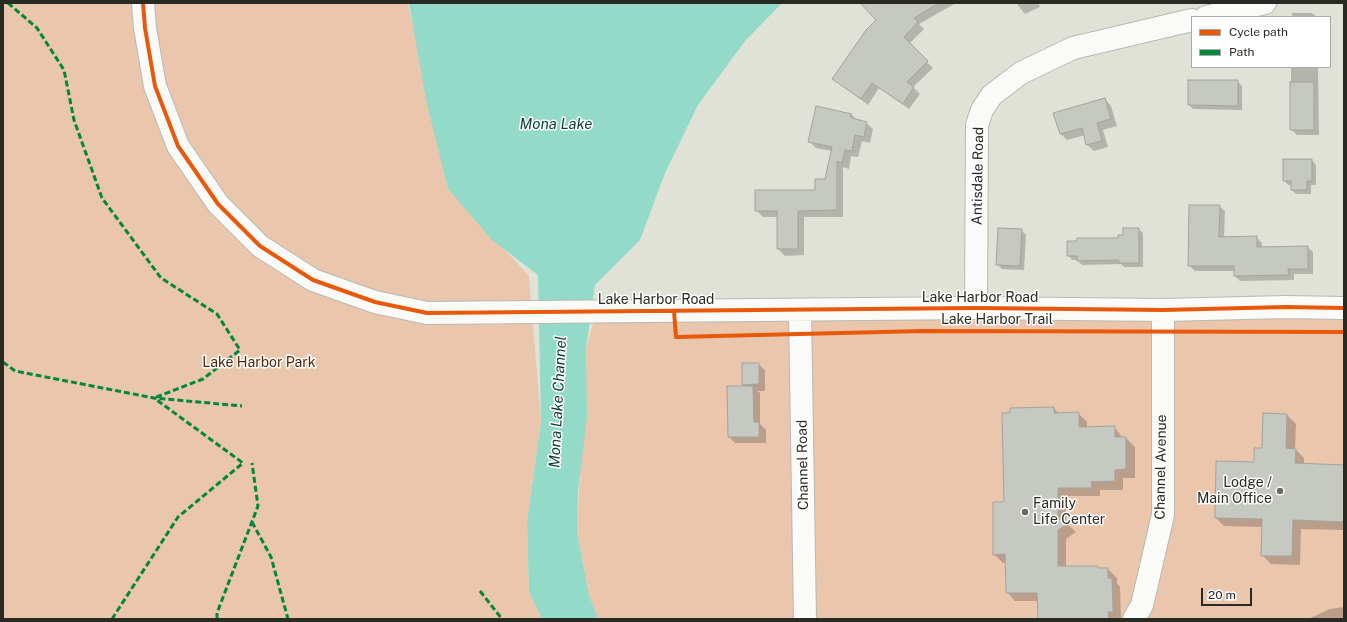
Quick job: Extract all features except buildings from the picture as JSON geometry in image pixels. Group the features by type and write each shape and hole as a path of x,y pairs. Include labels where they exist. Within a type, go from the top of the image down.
{"street":[{"name":"Lake Harbor Road","path":"143,3 145,28 155,86 178,146 218,204 260,246 314,280 375,302 427,313 800,311 976,308 1163,310 1286,307 1344,308"},
{"path":"1210,16 1265,3"},
{"name":"Antisdale Road","path":"976,308 977,125 982,110 992,95 1021,73 1073,48 1191,20"},
{"name":"Channel Avenue","path":"1134,619 1142,605 1163,515 1163,310"},
{"name":"Channel Road","path":"800,311 805,619"}],"green space":[{"name":"Lake Harbor Park","path":"3,3 408,3 448,189 529,276 541,422 527,522 529,592 542,619 3,619"},
{"path":"1344,309 1344,619 598,619 589,595 577,532 586,348 597,311"}],"water":[{"name":"Mona Lake","path":"409,3 782,3 745,41 698,105 665,173 640,240 595,285 586,348 587,418 578,491 577,532 589,595 598,619 542,619 529,592 527,522 541,422 538,275 492,240 448,189 426,100"}],"marked path":[{"path":"8,3 37,28 64,70 74,120 102,198 161,278 217,314 240,350 203,379 154,398"},
{"path":"3,362 15,371 154,398 242,406"},
{"path":"112,619 178,517 243,463 154,398"},
{"path":"217,619 217,613 258,506 252,463"},
{"path":"252,522 271,557 288,619"},
{"path":"480,591 502,619"}],"cycle path":[{"name":"Lake Harbor Trail","path":"143,3 145,28 155,86 178,146 218,204 260,246 313,280 375,302 427,313 976,308 1163,310 1286,307 1344,308"},
{"name":"Lake Harbor Trail","path":"674,311 676,337 923,331 1344,332"}],"place":[{"name":"Lodge / Main Office","path":"1280,491"},
{"name":"Family Life Center","path":"1025,512"}],"water label":[{"name":"Mona Lake Channel","path":"558,402"}]}
